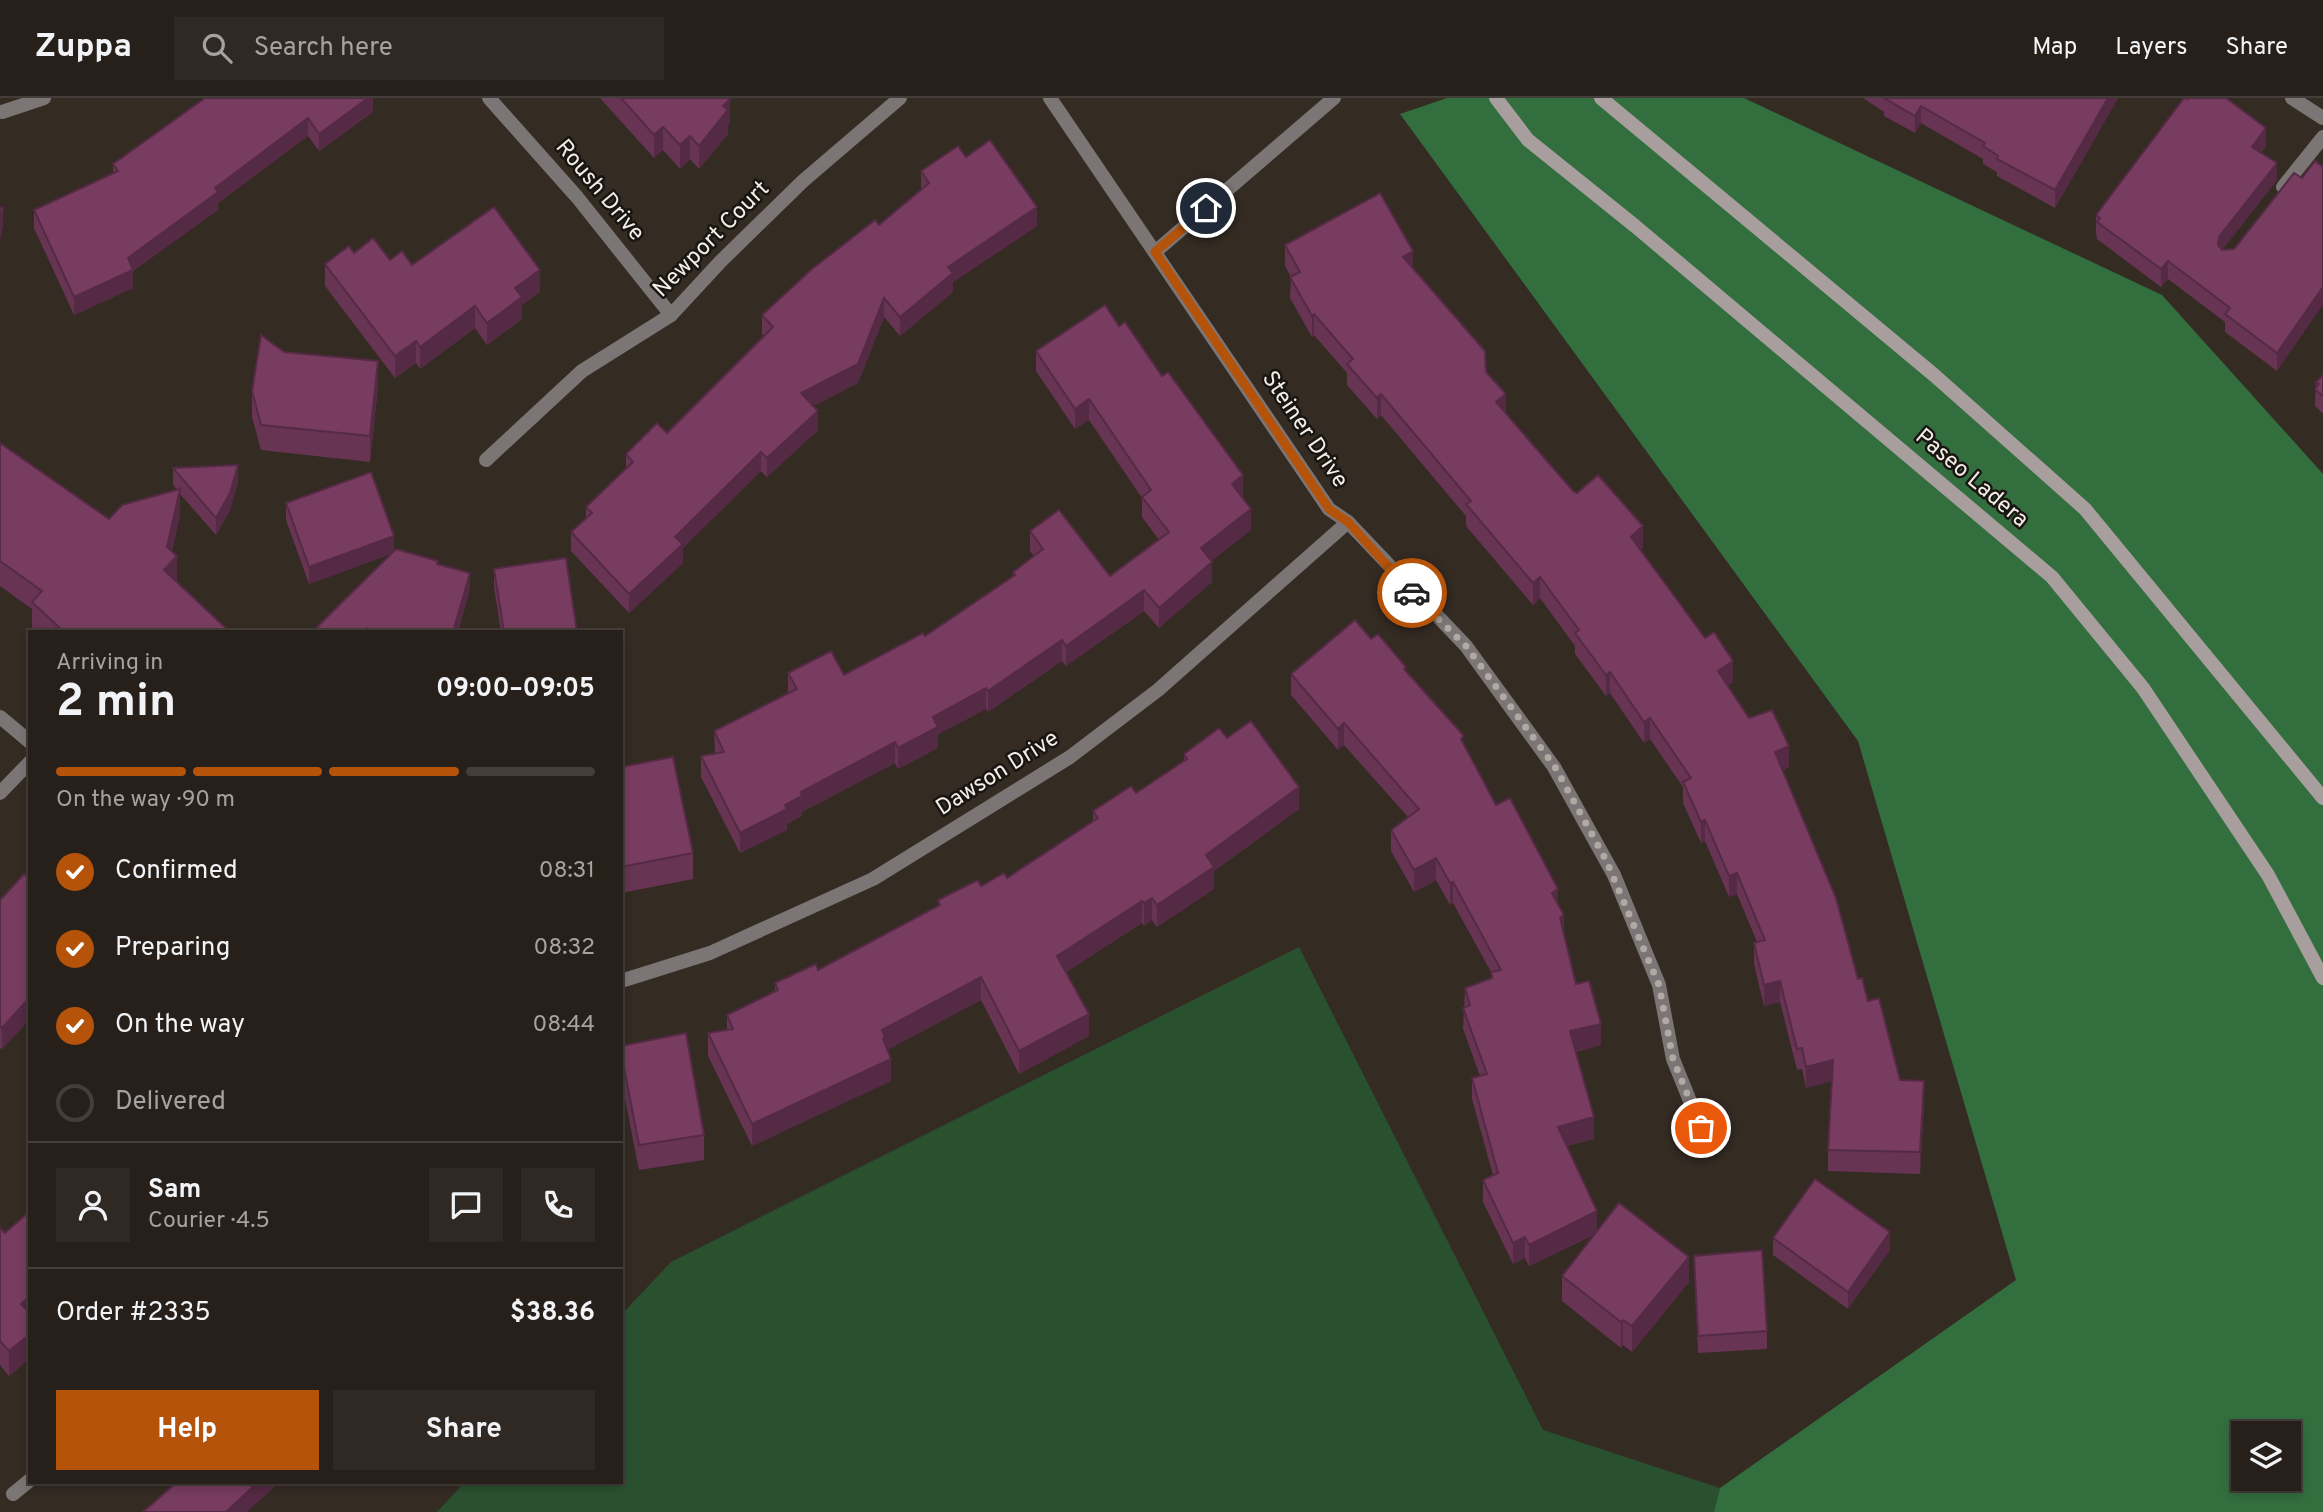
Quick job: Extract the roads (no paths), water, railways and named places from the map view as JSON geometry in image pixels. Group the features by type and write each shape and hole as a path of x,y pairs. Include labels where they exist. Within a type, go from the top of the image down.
{"main road":[{"name":"Paseo Ladera","path":"1496,98 1528,140 1635,226 2052,578 2143,688 2267,876 2323,978"},
{"path":"1601,98 1934,375 2085,509 2323,798"}],"street":[{"path":"2,112 44,98"},
{"name":"Roush Drive","path":"489,98 577,197 671,315"},
{"name":"Newport Court","path":"486,460 582,372 671,315 720,261 803,181 900,98"},
{"name":"Steiner Drive","path":"1050,98 1329,509 1348,522 1466,646 1555,767 1614,875 1659,985 1673,1059 1709,1148"},
{"path":"1155,252 1334,98"},
{"path":"2292,98 2323,118"},
{"path":"2275,198 2323,136"},
{"name":"Dawson Drive","path":"623,980 710,953 873,879 1070,757 1139,705 1348,522"},
{"path":"0,717 28,740"},
{"path":"0,793 28,764"},
{"path":"13,1494 28,1482"}]}
